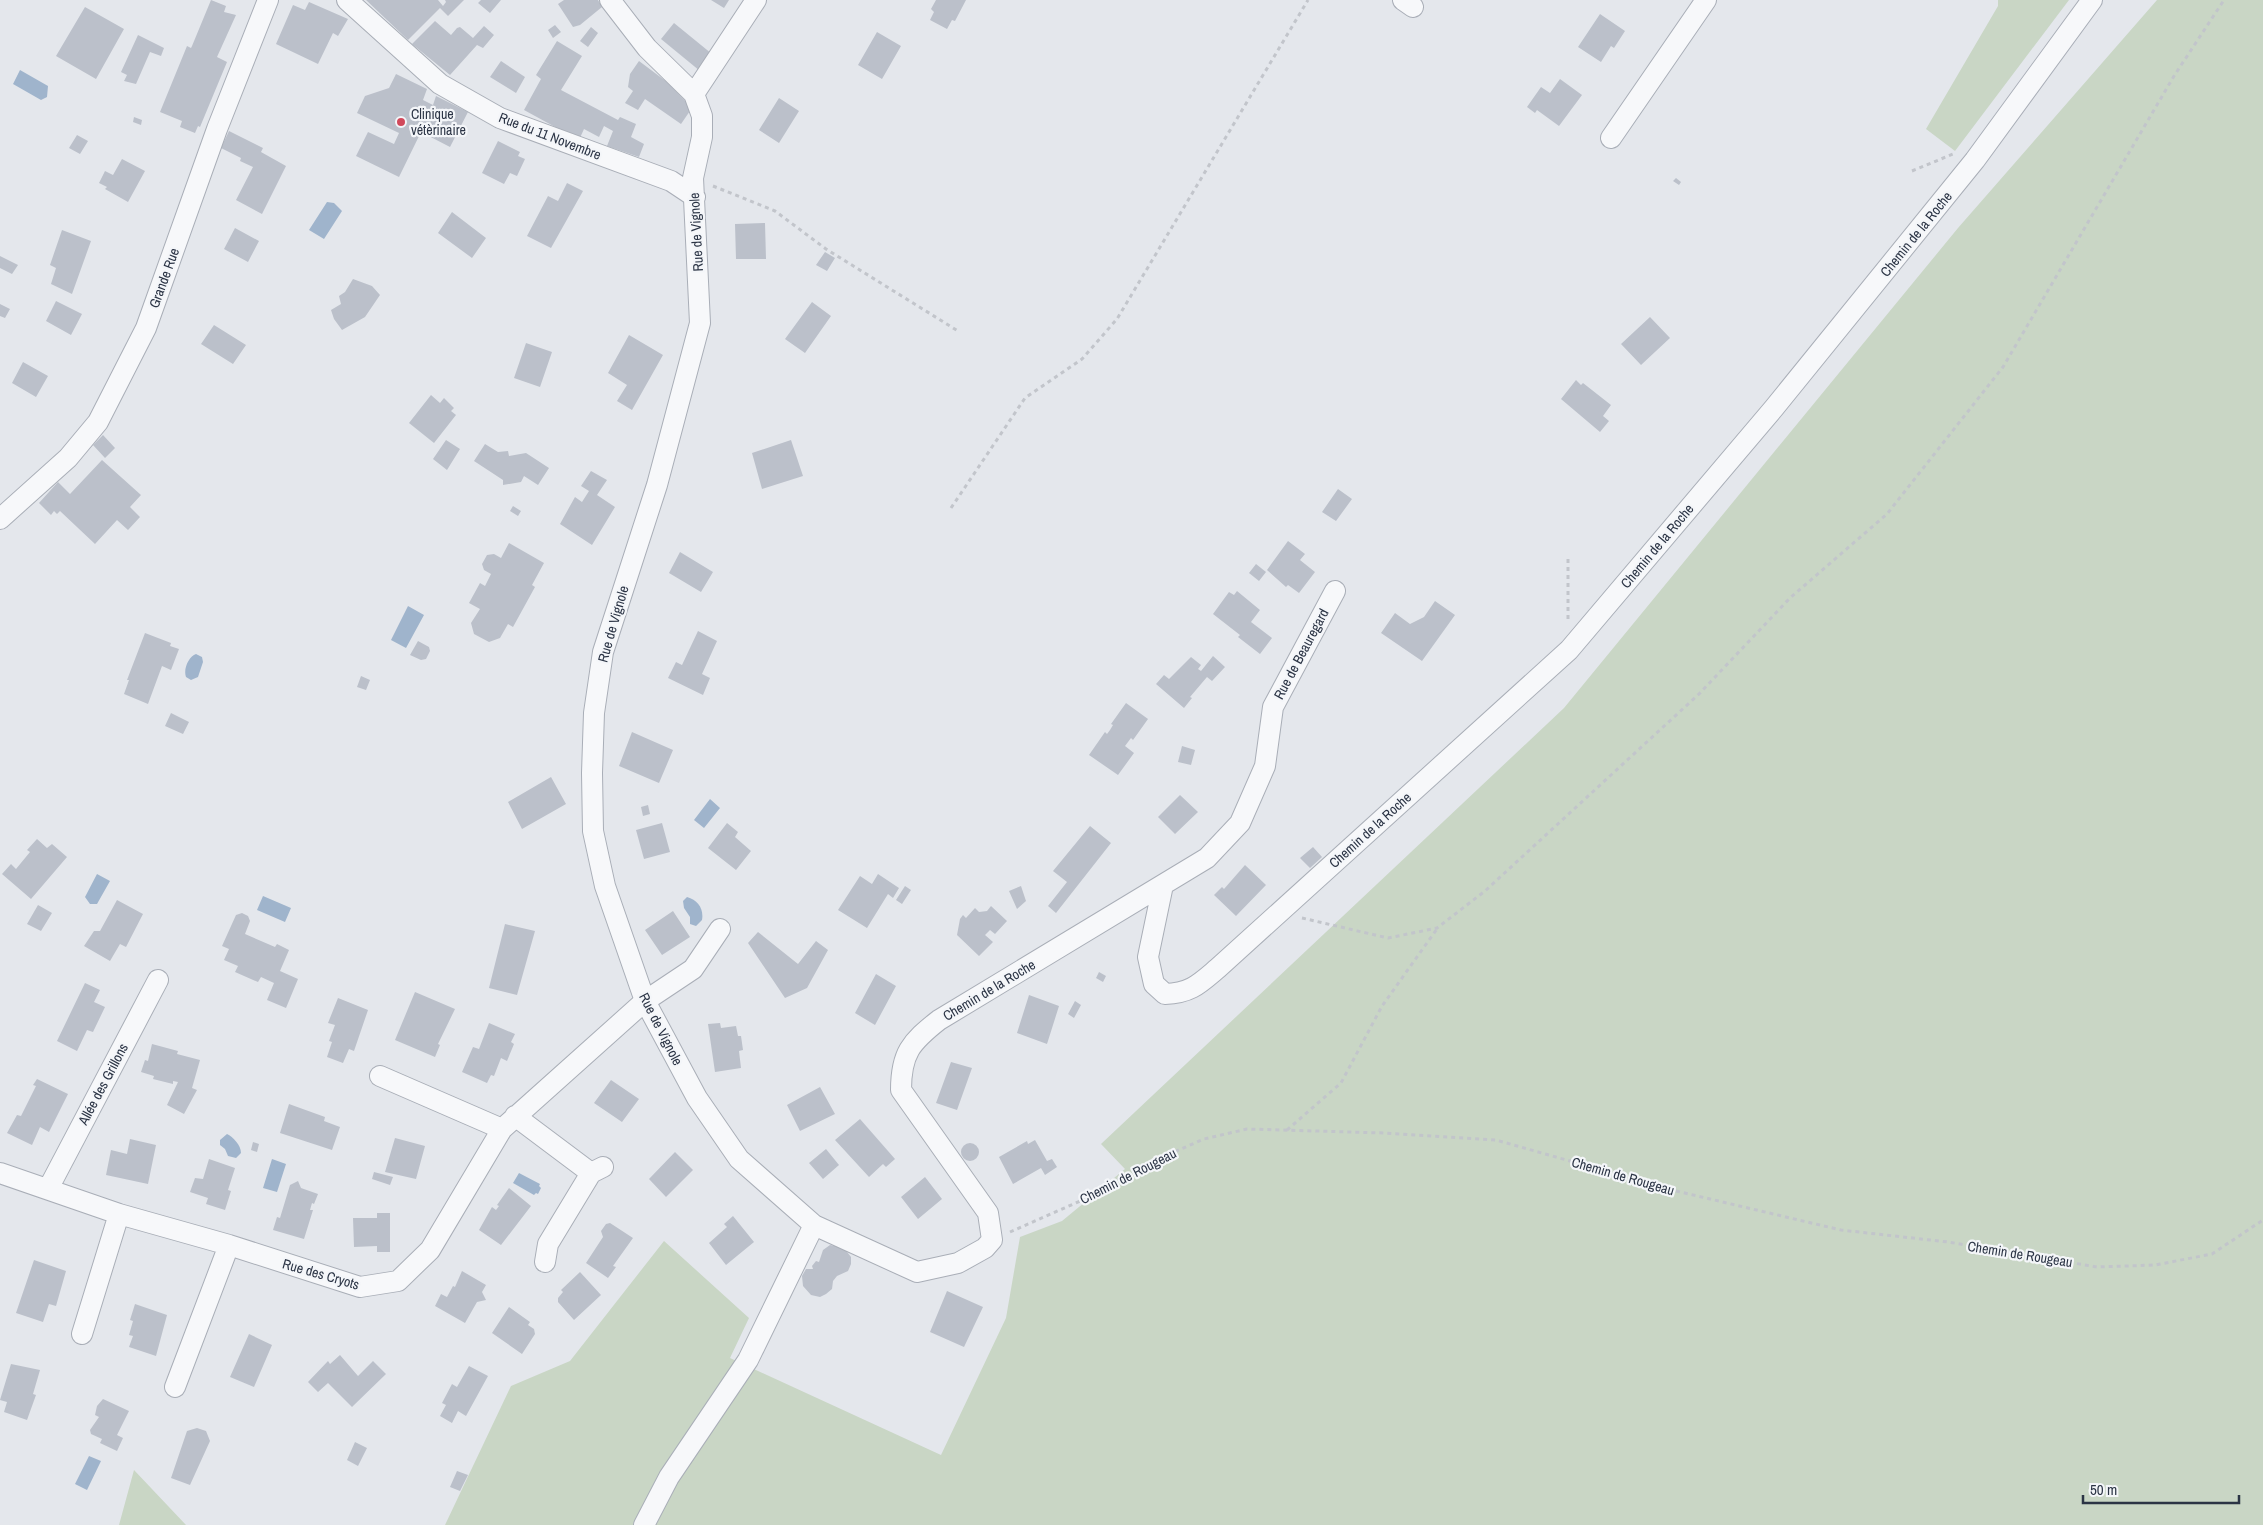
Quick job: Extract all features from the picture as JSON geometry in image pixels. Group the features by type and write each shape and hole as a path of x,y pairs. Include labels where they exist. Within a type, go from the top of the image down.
{"street":[{"name":"Grande Rue","path":"0,519 68,458 98,422 146,328 217,129 268,0"},
{"name":"Rue du 11 Novembre","path":"347,0 440,84 500,118 671,181 694,187"},
{"name":"Rue de Vignole","path":"610,0 647,48 694,94 702,116 702,137 694,187 700,323 657,485 603,652 594,714 593,832 605,886 645,1001 697,1098 739,1158 814,1225"},
{"path":"694,94 756,0"},
{"path":"1611,138 1706,0"},
{"name":"Chemin de la Roche","path":"1163,885 1148,957 1154,984 1165,994 1182,993 1197,984 1280,912 1569,650 1774,408 1975,160 2092,0"},
{"name":"Rue de Beauregard","path":"1163,885 1207,858 1240,823 1265,766 1273,707 1335,591"},
{"name":"Chemin de la Roche","path":"992,1240 988,1213 901,1090 901,1068 915,1038 939,1020 1163,885"},
{"name":"Rue des Cryots","path":"0,1173 120,1214 229,1245 360,1287 398,1281 430,1250 508,1122 645,1001 693,969 720,929"},
{"name":"Allée des Grillons","path":"48,1188 158,980"},
{"path":"380,1076 508,1122 597,1170 548,1244 545,1262"},
{"path":"82,1334 120,1214"},
{"path":"644,1525 669,1477 748,1360 814,1225 917,1272 958,1262 985,1248 992,1240"},
{"path":"175,1387 229,1245"}],"path":[{"path":"950,508 1025,398 1082,359 1117,319 1308,0"},
{"path":"1288,1130 1341,1083 1382,1006 1437,928 1500,878 1699,694 1790,598 1887,514 2003,367 2174,76 2224,0"},
{"path":"694,187 775,211 826,249 958,331"},
{"path":"1568,559 1569,650"},
{"path":"1280,912 1388,938 1437,928"},
{"name":"Chemin de Rougeau","path":"992,1240 1087,1198 1135,1169 1204,1139 1247,1129 1384,1133 1496,1140 1672,1190 1841,1230 1948,1242 2097,1267 2155,1265 2212,1254 2263,1220"}],"green space":[{"path":"1998,0 2069,0 1955,151 1926,129 1998,6"},
{"path":"2157,0 2263,0 2263,1525 445,1525 511,1386 570,1361 664,1241 749,1318 730,1358 941,1455 1006,1318 1020,1237 1062,1221 1125,1169 1101,1144 1564,708 1958,228"},
{"path":"134,1470 186,1525 119,1525"}],"water":[{"path":"20,70 48,86 47,97 41,100 13,84"},
{"path":"327,202 334,203 342,211 324,239 309,230"},
{"path":"408,606 424,615 406,648 391,640"},
{"path":"196,654 202,657 203,662 198,677 191,680 186,677 186,667 191,657"},
{"path":"710,799 720,808 704,828 694,820"},
{"path":"97,874 110,881 97,904 90,904 85,897"},
{"path":"263,896 291,908 285,922 257,910"},
{"path":"687,897 694,900 701,909 702,920 696,926 690,924 690,917 684,908 683,901"},
{"path":"227,1134 240,1147 241,1153 236,1158 228,1156 225,1149 220,1145 220,1140"},
{"path":"272,1159 286,1164 277,1192 263,1188"},
{"path":"519,1173 540,1184 541,1188 538,1194 534,1195 513,1183"},
{"path":"89,1456 101,1461 87,1490 75,1484"}],"building":[{"path":"211,0 226,6 224,12 236,15 217,57 227,62 200,127 198,126 195,133 180,127 182,121 160,112 187,46 191,48"},
{"path":"366,0 438,0 443,6 446,2 445,0 464,0 448,16 440,8 408,40"},
{"path":"481,0 501,0 490,13 478,3"},
{"path":"564,0 598,0 602,7 580,25 573,27 558,4"},
{"path":"711,0 729,0 724,8"},
{"path":"936,0 966,0 955,21 952,20 947,29 930,20 934,12 931,9"},
{"path":"309,2 348,19 338,36 333,33 318,64 276,44 293,5 305,10"},
{"path":"85,7 124,29 96,79 56,56"},
{"path":"1600,14 1625,31 1614,48 1611,46 1601,62 1578,47"},
{"path":"435,21 451,35 460,27 473,38 484,26 494,35 483,48 477,45 450,75 412,44"},
{"path":"674,23 712,54 700,71 661,39"},
{"path":"555,25 561,32 553,38 548,30"},
{"path":"591,27 598,33 588,47 580,41"},
{"path":"877,32 901,46 882,79 858,65"},
{"path":"138,35 164,48 161,56 150,52 136,84 124,81 127,75 121,72"},
{"path":"557,41 582,56 561,90 618,120 620,117 636,124 631,137 644,144 639,157 607,146 613,131 604,126 599,137 584,129 579,140 524,110 541,79 536,75"},
{"path":"501,61 525,77 516,93 490,77"},
{"path":"639,61 667,82 692,108 681,124 645,99 638,110 625,103 633,91 628,87 630,74"},
{"path":"396,74 427,89 423,100 433,105 436,96 468,112 450,147 421,132 399,177 356,156 368,132 394,144 399,133 357,113 365,96 389,88"},
{"path":"1560,79 1582,95 1559,126 1537,110 1535,113 1527,107 1541,87 1550,93"},
{"path":"779,98 799,111 779,143 759,130"},
{"path":"134,117 142,120 141,125 133,122"},
{"path":"229,131 263,148 261,152 286,166 262,214 236,200 253,167 240,161 241,158 221,148"},
{"path":"77,135 88,141 80,154 69,148"},
{"path":"498,141 520,152 518,156 525,159 517,176 510,173 504,184 482,173"},
{"path":"122,159 145,171 128,202 105,189 107,187 99,183 105,171 113,175"},
{"path":"1676,178 1681,182 1679,185 1673,181"},
{"path":"567,183 583,191 551,248 527,236 548,196 558,201"},
{"path":"452,212 486,238 472,258 438,233"},
{"path":"765,223 766,259 736,259 735,224"},
{"path":"235,228 259,241 248,262 224,249"},
{"path":"62,230 91,241 72,294 51,284 56,268 50,265"},
{"path":"825,252 835,258 827,271 816,265"},
{"path":"0,256 18,265 12,274 0,268"},
{"path":"353,279 372,286 380,295 365,317 342,330 334,319 331,310 341,304 339,296 345,292"},
{"path":"56,301 82,314 71,335 46,321"},
{"path":"812,302 831,316 805,353 785,339"},
{"path":"0,304 10,309 5,318 0,316"},
{"path":"1650,317 1670,338 1641,365 1621,344"},
{"path":"214,325 246,345 233,364 201,344"},
{"path":"629,335 663,355 632,410 617,401 627,385 608,373"},
{"path":"526,343 552,352 540,387 514,378"},
{"path":"23,362 48,376 36,397 12,383"},
{"path":"1576,380 1581,385 1583,383 1611,405 1603,416 1609,421 1600,432 1561,399"},
{"path":"431,395 440,403 444,398 454,408 451,411 456,415 434,443 409,423"},
{"path":"103,435 115,448 105,458 93,445"},
{"path":"446,440 460,449 447,470 433,459"},
{"path":"791,440 803,476 762,489 752,453"},
{"path":"485,444 498,452 508,451 509,456 526,453 549,468 538,485 524,476 521,482 503,485 503,480 474,461"},
{"path":"102,460 141,495 130,507 140,517 128,530 117,520 95,544 60,511 57,514 54,511 51,515 39,503 58,482 70,494"},
{"path":"591,471 607,480 597,495 615,507 592,545 560,524 575,497 582,502 589,491 581,486"},
{"path":"1338,489 1352,499 1336,521 1322,512"},
{"path":"513,506 521,511 518,516 510,511"},
{"path":"1288,541 1305,554 1300,560 1315,572 1299,593 1288,585 1286,587 1267,570"},
{"path":"509,543 544,563 532,585 535,587 513,627 508,624 500,638 489,642 474,634 471,623 480,609 469,603 480,583 485,586 491,574 484,570 482,564 487,555 494,554 501,558"},
{"path":"680,552 713,572 701,592 669,573"},
{"path":"1256,564 1266,572 1259,581 1249,573"},
{"path":"1237,591 1260,610 1251,622 1272,638 1260,654 1238,637 1240,635 1213,614 1229,592 1234,595"},
{"path":"1435,601 1455,615 1422,661 1381,633 1395,613 1410,624 1424,617"},
{"path":"698,631 717,641 702,674 710,678 703,695 668,678 676,662 682,665"},
{"path":"145,633 171,643 170,646 179,649 171,670 162,666 148,704 124,694 129,680 127,680"},
{"path":"418,641 429,647 430,651 426,659 421,660 410,655"},
{"path":"1213,656 1225,667 1212,681 1207,677 1190,697 1192,698 1184,708 1156,684 1164,675 1169,679 1191,657 1201,665 1198,669 1201,671"},
{"path":"361,676 370,680 366,690 357,687"},
{"path":"1126,703 1148,719 1133,740 1131,738 1125,746 1134,753 1118,775 1089,755 1105,732 1107,734 1110,730 1113,725 1111,724"},
{"path":"171,713 189,722 183,734 165,726"},
{"path":"632,732 673,750 659,783 619,766"},
{"path":"1182,746 1195,750 1191,765 1178,762"},
{"path":"551,777 566,804 522,829 508,802"},
{"path":"1180,795 1198,812 1175,834 1158,817"},
{"path":"648,805 650,814 643,816 641,807"},
{"path":"662,823 670,852 644,859 636,830"},
{"path":"727,823 738,832 735,837 751,851 736,870 708,848"},
{"path":"1090,826 1111,843 1056,913 1048,906 1067,882 1053,871"},
{"path":"37,839 47,848 52,844 67,857 31,899 2,874 11,864 16,869 30,852 27,850"},
{"path":"1313,847 1322,857 1310,868 1300,858"},
{"path":"1245,865 1266,885 1236,916 1214,895 1222,887 1224,889"},
{"path":"878,874 899,888 893,898 888,894 867,928 838,910 860,876 872,884"},
{"path":"905,886 911,890 902,904 896,900"},
{"path":"1021,886 1026,901 1017,909 1009,891"},
{"path":"117,900 143,914 126,947 120,944 110,961 84,946 94,931 100,931"},
{"path":"38,905 52,913 41,931 27,924"},
{"path":"991,906 1007,921 995,934 990,930 985,935 993,942 979,956 957,935 960,919 963,915 966,918 975,908 979,912 987,911"},
{"path":"673,911 690,937 662,955 645,930"},
{"path":"242,913 248,916 250,921 245,934 275,947 277,944 289,950 280,971 298,979 286,1008 267,1000 274,983 261,977 258,982 235,972 238,966 224,960 229,949 222,946 236,915"},
{"path":"505,924 535,931 517,995 489,988"},
{"path":"758,932 798,964 816,941 828,950 807,988 785,998 748,943"},
{"path":"1099,972 1106,976 1103,982 1096,978"},
{"path":"876,974 896,986 875,1025 855,1013"},
{"path":"85,983 100,990 94,1002 105,1007 93,1032 87,1030 77,1051 57,1041"},
{"path":"415,992 455,1009 438,1044 440,1045 435,1057 395,1040"},
{"path":"1029,995 1059,1006 1047,1044 1017,1033"},
{"path":"338,998 368,1010 354,1051 349,1049 343,1063 327,1057 332,1042 329,1041 335,1025 328,1023"},
{"path":"1075,1001 1081,1005 1074,1018 1068,1014"},
{"path":"489,1023 515,1034 511,1042 514,1044 507,1061 501,1058 494,1076 491,1075 487,1083 462,1072 473,1047 479,1049"},
{"path":"720,1023 721,1028 736,1026 738,1036 741,1036 743,1050 739,1051 741,1068 715,1072 708,1024"},
{"path":"152,1044 178,1051 177,1054 200,1060 192,1088 197,1090 184,1114 167,1105 178,1082 173,1081 173,1084 153,1079 154,1076 141,1072 145,1060 148,1061"},
{"path":"951,1062 972,1068 957,1110 936,1103"},
{"path":"37,1079 68,1094 49,1132 40,1127 32,1145 7,1133 17,1115 21,1116 36,1086 33,1085"},
{"path":"611,1080 639,1099 622,1122 594,1103"},
{"path":"820,1087 835,1114 800,1131 787,1105"},
{"path":"289,1104 325,1117 324,1121 340,1127 332,1150 280,1133"},
{"path":"860,1119 895,1159 886,1167 883,1164 869,1177 835,1140"},
{"path":"395,1138 425,1146 416,1179 385,1172"},
{"path":"130,1139 156,1145 148,1184 106,1175 111,1150 127,1154"},
{"path":"1035,1140 1047,1161 1052,1159 1057,1167 1045,1175 1041,1168 1013,1184 999,1157 1027,1141 1028,1144"},
{"path":"253,1142 259,1144 257,1152 251,1150"},
{"path":"970,1143 976,1146 979,1152 976,1158 970,1161 964,1158 961,1152 964,1146"},
{"path":"826,1149 839,1165 823,1179 809,1163"},
{"path":"675,1152 693,1170 666,1197 649,1179"},
{"path":"209,1159 235,1168 228,1190 231,1191 225,1210 206,1204 208,1198 190,1192 195,1178 203,1179"},
{"path":"374,1172 393,1177 390,1185 372,1179"},
{"path":"925,1177 942,1199 918,1219 901,1197"},
{"path":"298,1181 301,1188 318,1194 314,1204 312,1203 310,1210 313,1210 304,1239 273,1230 277,1217 280,1218 290,1185"},
{"path":"509,1188 531,1206 501,1245 479,1230 492,1207 496,1210 499,1206 497,1205"},
{"path":"377,1213 390,1213 390,1252 377,1252 377,1246 354,1247 353,1218 377,1218"},
{"path":"733,1216 754,1242 726,1265 709,1243 727,1227 724,1224"},
{"path":"610,1223 633,1238 613,1266 616,1267 608,1278 586,1263 603,1237 601,1231 606,1224"},
{"path":"830,1245 844,1248 851,1257 851,1264 848,1271 837,1276 833,1281 832,1289 826,1294 820,1297 811,1295 803,1286 802,1276 806,1269 813,1269 812,1266 816,1261 819,1262 823,1250"},
{"path":"34,1260 66,1271 56,1306 49,1304 43,1322 16,1313"},
{"path":"462,1271 486,1285 482,1292 486,1300 477,1302 465,1323 435,1306 441,1294 447,1297 453,1286 455,1287"},
{"path":"580,1272 601,1295 574,1320 558,1302 558,1298 563,1292 561,1290"},
{"path":"947,1291 983,1307 964,1347 930,1332"},
{"path":"135,1304 167,1315 156,1356 129,1347 133,1336 129,1335 133,1321 130,1320"},
{"path":"509,1307 530,1322 528,1325 534,1329 535,1334 522,1354 492,1333"},
{"path":"249,1334 272,1345 254,1387 230,1377"},
{"path":"340,1355 358,1376 373,1361 386,1374 352,1407 328,1383 318,1392 308,1382 328,1361 330,1364"},
{"path":"11,1364 40,1370 33,1394 36,1395 27,1420 4,1412 7,1402 0,1400"},
{"path":"469,1366 488,1376 466,1416 458,1411 452,1423 440,1416 446,1405 442,1403 452,1384 457,1387"},
{"path":"103,1399 129,1411 117,1435 123,1438 117,1451 100,1443 102,1439 91,1434 90,1430 99,1417 95,1415 97,1406"},
{"path":"197,1428 206,1431 210,1441 190,1485 171,1478 187,1431"},
{"path":"355,1442 367,1448 358,1466 347,1460"},
{"path":"457,1471 468,1475 460,1491 450,1487"}],"place":[{"name":"Clinique vétèrinaire","path":"401,122"}]}
